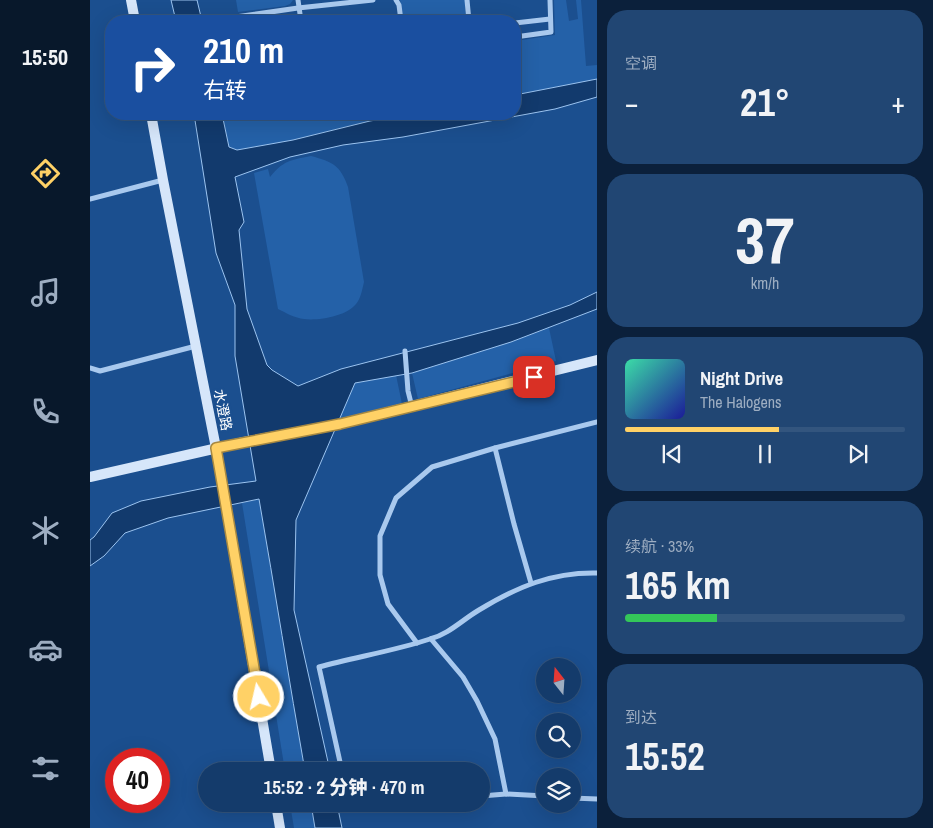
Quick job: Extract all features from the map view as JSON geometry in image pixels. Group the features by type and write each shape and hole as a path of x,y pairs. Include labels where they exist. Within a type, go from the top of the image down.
{"street":[{"path":"131,0 134,15"},
{"path":"298,0 300,15"},
{"path":"250,15 373,0"},
{"path":"396,0 399,4 400,15"},
{"path":"467,0 468,15"},
{"path":"521,36 551,32 550,0"},
{"path":"521,22 550,19"},
{"name":"水澄路","path":"152,120 222,480 269,762"},
{"path":"90,199 163,180"},
{"path":"90,368 100,372 196,346"},
{"path":"405,351 408,391 412,408"},
{"path":"90,477 216,448 412,408 597,360"},
{"path":"417,642 388,604 380,574 380,536 396,498 432,467 495,448 597,422"},
{"path":"495,448 530,583"},
{"path":"340,762 319,667 431,639 450,630 478,610 517,588 530,583 574,572 597,573"},
{"path":"431,639 463,677 477,701 495,739 506,794"},
{"path":"490,795 536,796"},
{"path":"581,798 597,799"},
{"path":"277,812 280,828"}],"shaded area":[{"path":"171,0 197,0 201,15 175,15"},
{"path":"236,0 293,0 285,6 238,12"},
{"path":"400,0 465,0 466,15 402,15"},
{"path":"554,0 566,0 569,21 578,19 576,0 581,0 586,66 597,65 597,79 521,94 521,40 555,35"},
{"path":"597,79 597,97 555,109 521,115 521,94"},
{"path":"195,120 223,120 229,147 237,150 293,140 376,120 495,120 403,137 343,145 290,157 235,177 244,222 239,230 247,309 267,365 298,386 341,369 518,323 570,305 597,292 597,309 511,342 412,373 355,383 296,520 294,610 328,762 303,762 259,499 168,518 125,533 104,556 90,566 90,540 112,513 141,501 210,487 256,481 235,356 235,305 216,253"},
{"path":"223,120 376,120 293,140 237,150 229,147"},
{"path":"311,156 335,165 348,187 364,282 356,304 346,312 332,317 304,319 297,318 278,309 254,173 268,169 270,177 288,162"},
{"path":"549,328 556,361 418,399 412,373"},
{"path":"396,375 402,404 339,419 355,383"},
{"path":"259,499 303,762 284,762 242,503"},
{"path":"291,812 312,812 315,828 294,828"},
{"path":"312,812 339,812 342,828 315,828"}],"route":[{"path":"259,697 216,448 412,408 534,377"}]}
